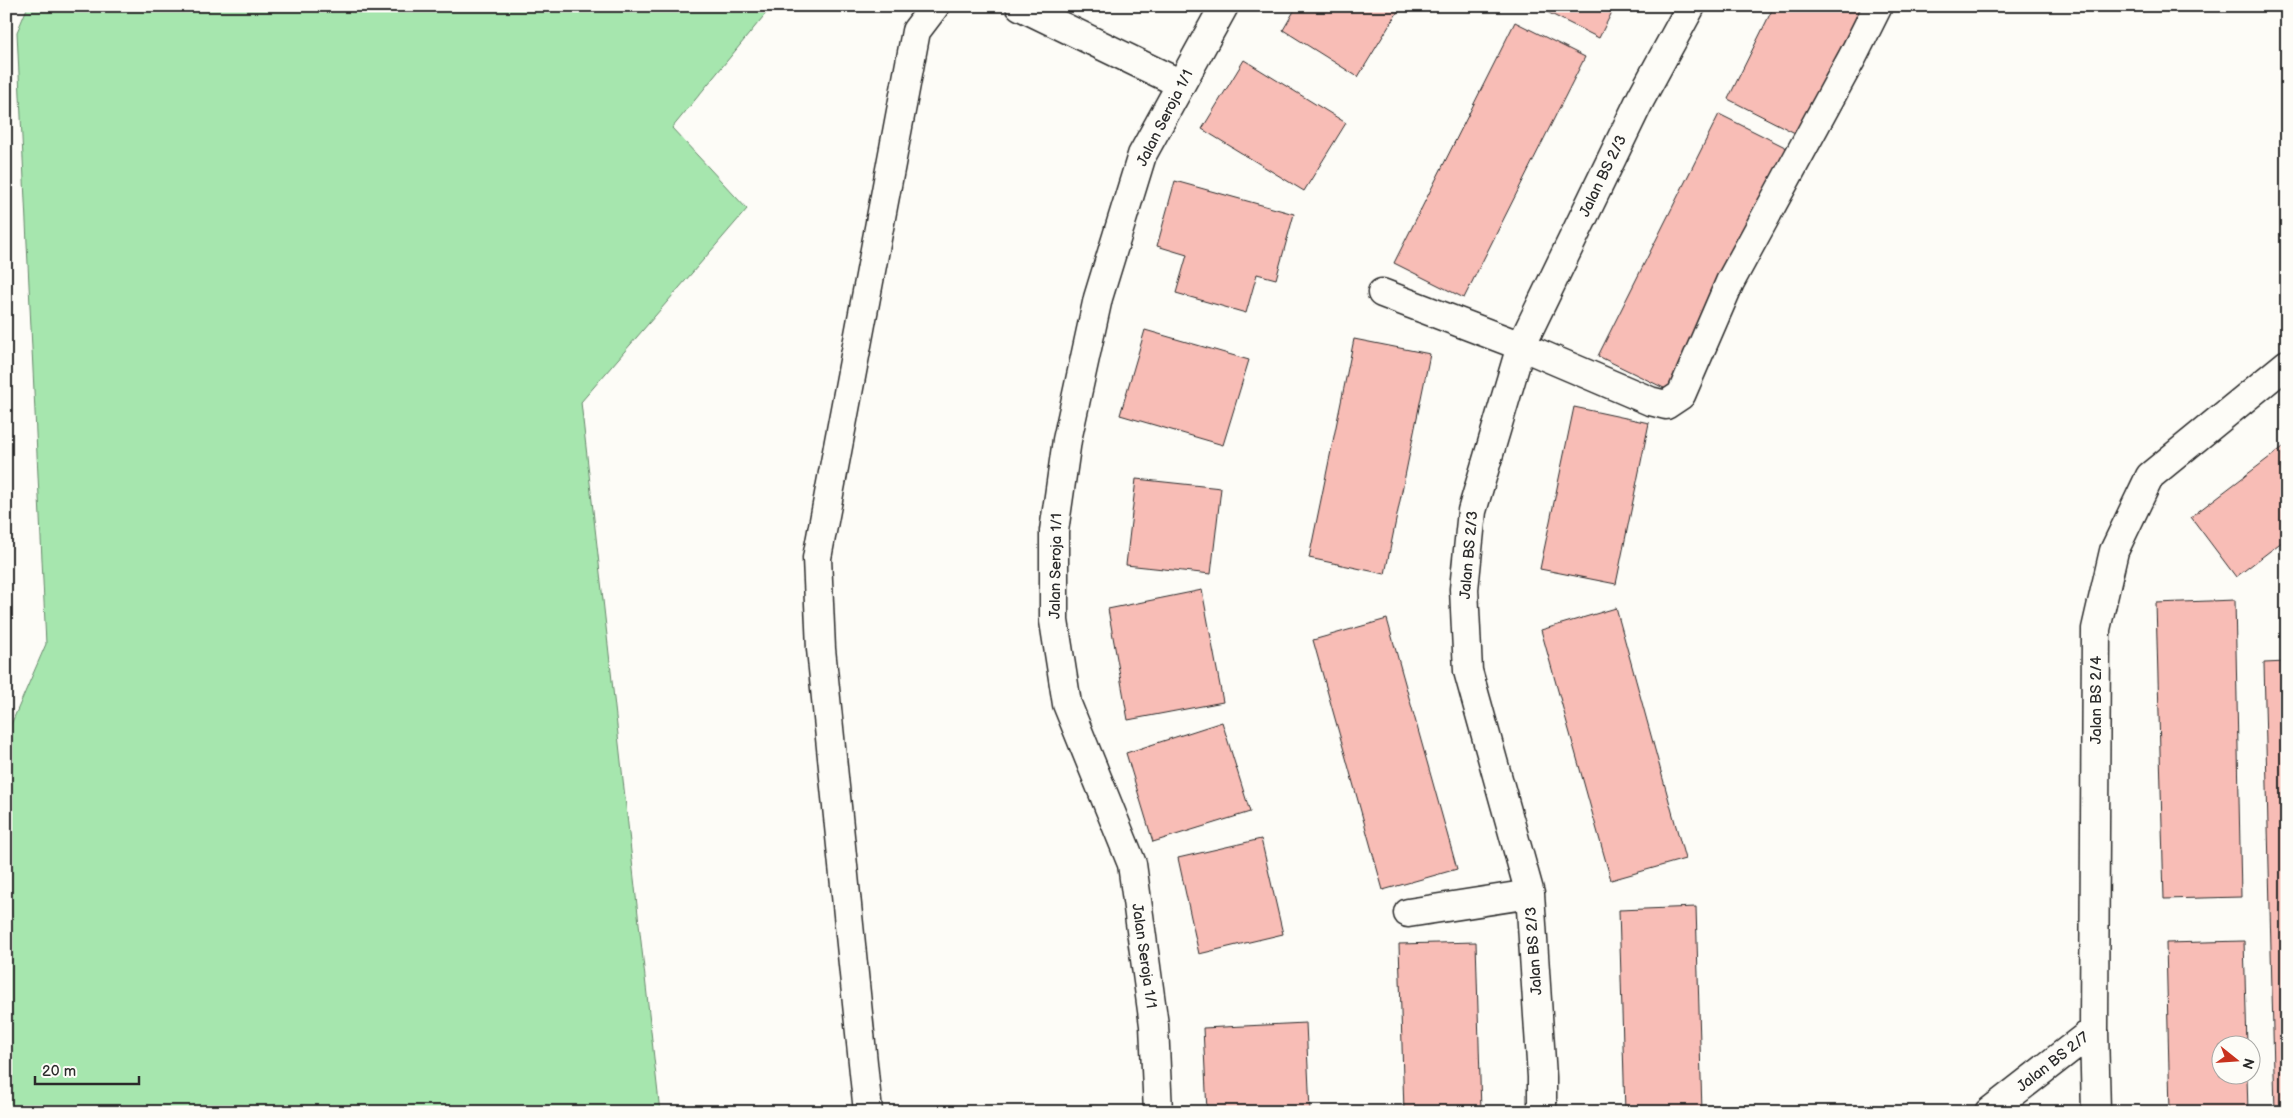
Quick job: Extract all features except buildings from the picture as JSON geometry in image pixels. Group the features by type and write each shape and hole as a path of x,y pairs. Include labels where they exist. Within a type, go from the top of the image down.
{"street":[{"path":"868,1112 821,649 817,558 916,31 935,6"},
{"path":"1020,6 1181,84"},
{"name":"Jalan Seroja 1/1","path":"1158,1112 1154,1025 1132,864 1068,704 1054,621 1054,531 1067,440 1098,298 1142,155 1224,6"},
{"name":"Jalan BS 2/3","path":"1542,1112 1542,1077 1530,894 1468,671 1464,589 1472,511 1521,346 1641,98 1691,6"},
{"path":"1382,293 1521,346 1650,401 1666,405 1681,395 1730,282 1878,6"},
{"name":"Jalan BS 2/4","path":"2096,1112 2094,1030 2096,629 2114,551 2150,476 2287,364"},
{"path":"1408,913 1530,894"},
{"name":"Jalan BS 2/7","path":"1988,1112 2094,1030"}],"green space":[{"path":"28,6 772,6 672,128 747,209 581,402 660,1112 6,1112 6,736 46,644 17,32"}]}
